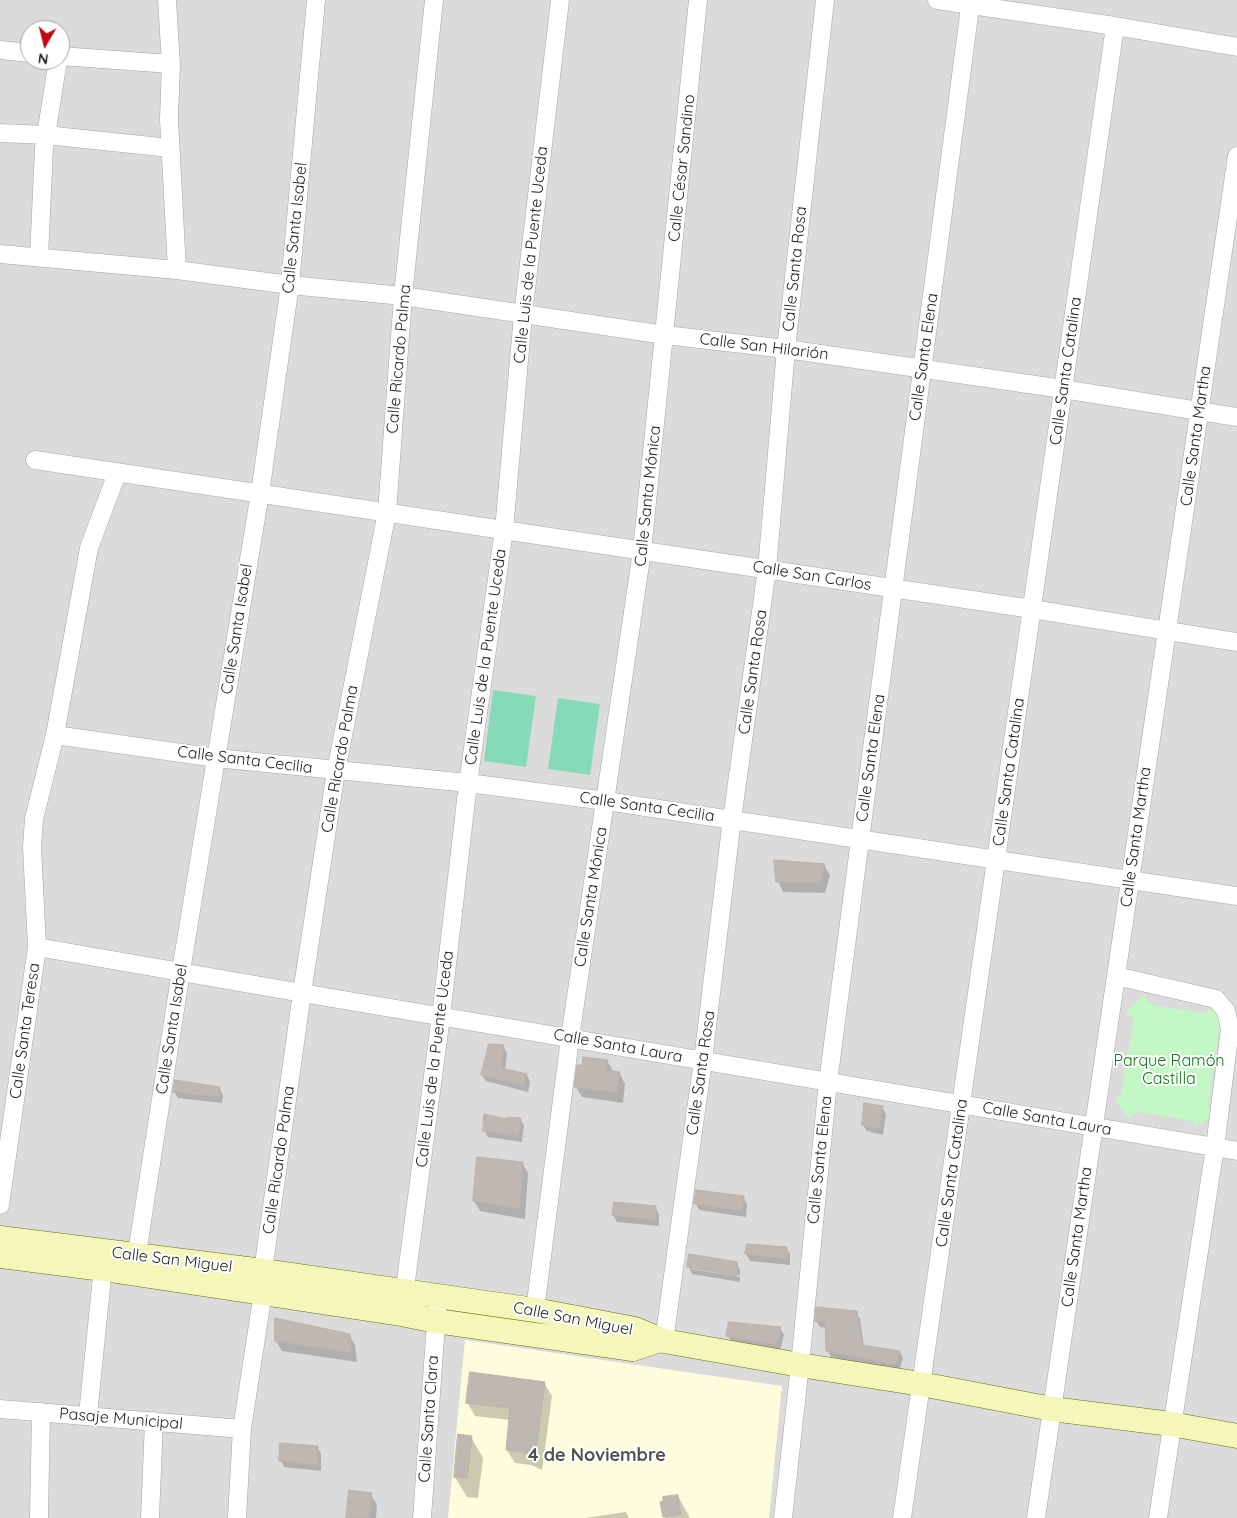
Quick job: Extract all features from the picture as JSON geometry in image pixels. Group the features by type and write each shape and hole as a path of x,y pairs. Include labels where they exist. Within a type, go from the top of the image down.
{"street":[{"path":"167,0 171,64 170,148 177,270"},
{"name":"Calle Santa Isabel","path":"135,1264 180,971 260,493 290,285 316,0"},
{"name":"Calle Ricardo Palma","path":"237,1518 242,1429 302,993 336,771 386,512 403,296 434,0"},
{"name":"Calle Luis de la Puente Uceda","path":"404,1303 441,1016 468,783 504,530 524,315 560,0"},
{"name":"Calle César Sandino","path":"665,335 698,0"},
{"name":"Calle Santa Rosa","path":"662,1341 703,1060 732,819 768,569 786,349 824,0"},
{"path":"937,0 971,3 1237,47"},
{"name":"Calle Santa Elena","path":"783,1518 828,1082 971,3"},
{"name":"Calle Santa Catalina","path":"902,1518 1115,26"},
{"path":"0,50 20,52"},
{"path":"70,57 171,64"},
{"path":"39,257 46,136 56,70"},
{"path":"0,133 170,148"},
{"name":"Calle Santa Martha","path":"1036,1518 1237,156"},
{"name":"Calle San Hilarión","path":"0,254 177,270 290,285 403,296 665,335 786,349 1063,389 1237,418"},
{"name":"Calle Santa Mónica","path":"535,1310 570,1038 642,550 665,335"},
{"name":"Calle San Carlos","path":"35,460 768,569 1237,642"},
{"name":"Calle Santa Teresa","path":"0,1205 37,947 32,857 34,819 55,735 89,548 117,473"},
{"name":"Calle Santa Cecilia","path":"55,735 216,758 468,783 606,801 1237,896"},
{"name":"Calle Santa Laura","path":"37,947 1237,1151"},
{"path":"1116,976 1216,999 1226,1011 1230,1029 1215,1147 1158,1518"},
{"name":"Calle San Miguel","path":"0,1238 104,1260 404,1303 438,1296 535,1310 635,1329 662,1341"},
{"name":"Calle San Miguel","path":"0,1256 104,1260"},
{"path":"88,1416 104,1260"},
{"name":"Calle Santa Clara","path":"422,1518 438,1296"},
{"name":"Calle San Miguel","path":"404,1303 436,1321 633,1349 662,1341"},
{"path":"662,1341 921,1384 1052,1409 1171,1424 1237,1436"},
{"name":"Pasaje Municipal","path":"0,1409 242,1429"},
{"path":"39,1518 41,1412"},
{"path":"150,1518 154,1421"}],"shaded area":[{"path":"0,0 1237,0 1237,1518 0,1518"},
{"path":"465,1340 782,1386 769,1518 448,1518"}],"green space":[{"path":"493,690 536,696 526,767 484,761"},
{"path":"558,698 600,704 590,775 548,769"},
{"name":"Parque Ramón Castilla","path":"1144,996 1152,1005 1205,1013 1213,1008 1226,1023 1219,1029 1208,1106 1213,1114 1195,1127 1190,1120 1136,1112 1129,1119 1115,1098 1121,1094 1134,1020 1126,1010"}],"building":[{"path":"774,860 825,864 820,883 776,882"},
{"path":"489,1044 504,1045 501,1068 527,1074 524,1086 481,1075"},
{"path":"583,1057 608,1060 606,1070 620,1072 617,1093 574,1087 577,1065 582,1065"},
{"path":"175,1080 220,1087 219,1097 173,1092"},
{"path":"864,1103 883,1106 880,1129 862,1125"},
{"path":"484,1114 507,1119 508,1117 521,1118 519,1136 483,1131"},
{"path":"477,1157 523,1162 520,1209 473,1201"},
{"path":"696,1190 744,1196 743,1211 694,1204"},
{"path":"614,1202 656,1206 656,1220 612,1215"},
{"path":"747,1244 787,1247 787,1259 745,1254"},
{"path":"689,1254 737,1262 737,1276 687,1267"},
{"path":"816,1307 857,1311 862,1345 900,1351 896,1365 826,1351 825,1322 815,1321"},
{"path":"275,1318 350,1334 352,1353 275,1341"},
{"path":"729,1322 781,1327 777,1345 726,1336"},
{"path":"470,1372 545,1382 535,1458 522,1452 506,1450 510,1408 466,1403"},
{"path":"458,1434 472,1436 467,1478 454,1477"},
{"path":"280,1443 318,1446 318,1465 279,1461"},
{"path":"349,1490 372,1493 369,1518 346,1518"},
{"path":"678,1495 681,1514 663,1517 660,1502 663,1501 663,1497"}],"district":[{"name":"4 de Noviembre","path":"597,1456"}]}
